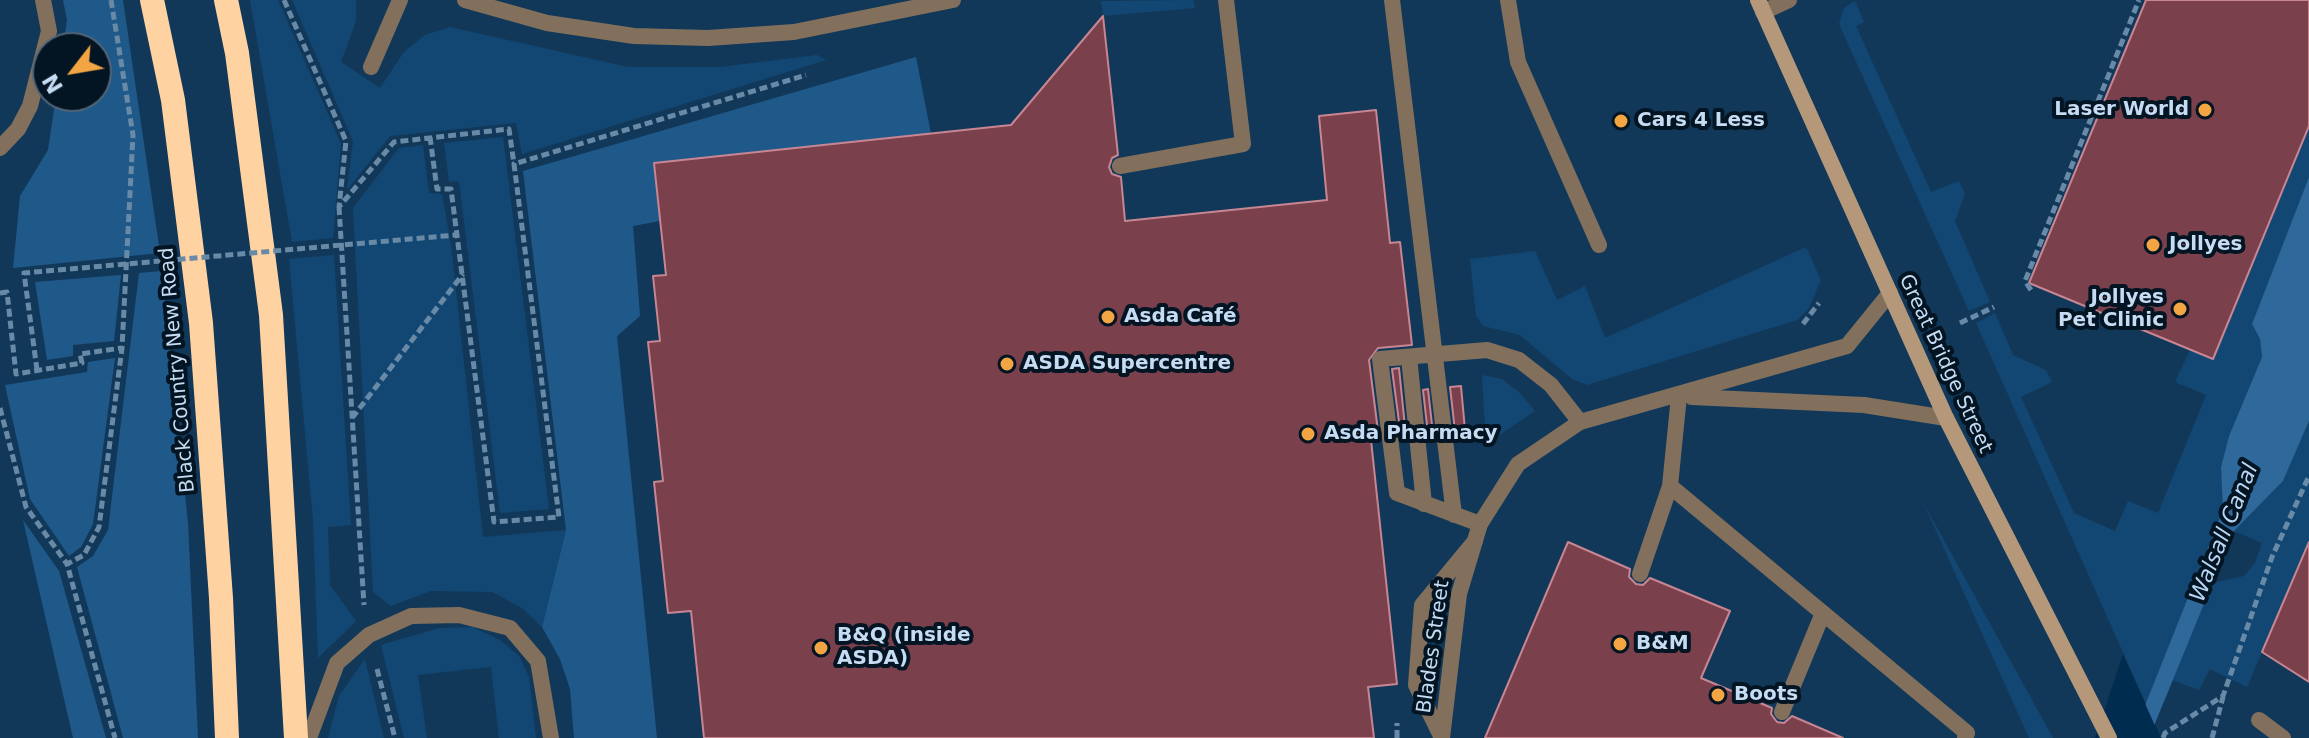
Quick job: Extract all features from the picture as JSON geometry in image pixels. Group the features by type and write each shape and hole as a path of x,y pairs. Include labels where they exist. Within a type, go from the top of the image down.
{"highway":[{"name":"Black Country New Road","path":"152,0 173,100 201,323 221,598 227,738"},
{"path":"226,0 237,53 271,315 296,738"}],"street":[{"path":"0,148 18,129 30,106 49,31 43,0"},
{"path":"371,67 400,0"},
{"path":"465,0 547,23 634,36 708,38 794,32 953,0"},
{"path":"1120,166 1243,144 1226,0"},
{"path":"1392,0 1454,515"},
{"path":"1508,0 1518,62 1599,245"},
{"path":"1761,6 1789,0"},
{"name":"Great Bridge Street","path":"1761,6 1946,418 2109,738"},
{"name":"Blades Street","path":"1442,738 1459,594 1477,533 1518,464 1580,422 1847,346 1890,293"},
{"path":"1442,738 1416,685 1422,605 1477,533 1454,515 1397,493 1380,359 1487,350 1519,360 1551,385 1580,422"},
{"path":"1409,357 1424,504"},
{"path":"1640,574 1670,486 1679,396"},
{"name":"Blades Street","path":"1679,396 1864,405 1946,418"},
{"path":"1670,486 1967,733 1965,738"},
{"path":"1782,712 1823,613"},
{"path":"309,738 337,663 369,635 411,616 459,615 510,628 538,661 551,738"},
{"path":"2259,720 2283,738"}],"path":[{"path":"67,564 84,555 99,527 122,348 133,135 111,0"},
{"path":"284,0 346,141 339,207 360,575 369,635 395,738"},
{"path":"2031,290 2025,281 2139,0"},
{"path":"514,164 806,75"},
{"path":"339,207 394,142 430,137 509,129 559,517 494,522 451,189 437,189 430,137"},
{"path":"37,370 24,273 456,235"},
{"path":"351,419 463,274"},
{"path":"0,293 7,292 16,374 82,363 80,354 122,348"},
{"path":"1960,323 1994,307"},
{"path":"0,408 26,507 67,564 115,738"},
{"path":"2212,738 2223,696 2272,557 2309,476"},
{"path":"2163,738 2223,696"}],"shaded area":[{"path":"0,0 2309,0 2309,738 2161,738 2123,654 2095,738 0,738"},
{"path":"63,0 123,0 160,253 13,268 20,196 48,150 54,112 112,112 112,32 65,32 67,20"},
{"path":"250,0 278,0 341,144 333,238 292,242"},
{"path":"292,0 356,0 356,21 341,62 380,88 404,52 425,35 450,27 628,67 720,67 817,55 826,60 522,154 516,123 390,136 347,190 353,141"},
{"path":"1193,0 1195,8 1103,16 1101,1"},
{"path":"1855,1 1864,22 1856,26 1931,192 1959,181 1965,194 1955,221 1990,302 1969,311 1839,24 1844,8"},
{"path":"916,57 931,134 654,164 660,221 633,226 640,316 617,336 657,738 574,738 570,689 560,659 542,627 566,530 523,171"},
{"path":"2309,126 2309,177 2252,324 2260,339 2262,357 2229,436 2221,467 2224,510 2146,704 1976,323 1995,313 2013,355 2046,370 2052,382 2021,397 2074,513 2115,531 2128,501 2158,513 2206,395 2175,382 2190,350 2213,359"},
{"path":"503,137 549,509 500,513 459,181 449,182 444,143"},
{"path":"423,145 429,193 442,194 451,245 483,537 566,530 542,627 522,608 492,592 431,591 391,606 373,592 353,208 399,148"},
{"path":"1806,247 1821,280 1809,308 1797,320 1587,385 1572,379 1520,335 1483,326 1476,316 1470,259 1535,251 1557,300 1585,286 1605,338"},
{"path":"334,255 351,525 328,527 330,585 356,621 318,658 313,520 289,259"},
{"path":"162,271 188,523 198,738 123,738 77,567 93,556 108,530 139,273"},
{"path":"121,275 114,341 73,345 73,356 47,360 35,282"},
{"path":"115,358 93,524 81,547 69,556 30,499 5,385 87,372 88,362"},
{"path":"1482,375 1502,379 1520,393 1535,411 1486,444"},
{"path":"2309,421 2309,541 2247,687 2210,669 2199,690 2172,680 2213,583 2244,576 2255,563 2262,543 2234,531 2283,481"},
{"path":"1924,504 2053,738 2029,738"},
{"path":"23,520 59,571 106,738 73,738"},
{"path":"473,627 500,640 519,656 529,677 536,738 499,738 491,667 418,675 427,738 404,738 381,645 439,628"},
{"path":"365,659 384,738 328,738 339,696"}],"water":[{"name":"Walsall Canal","path":"2309,177 2309,421 2283,481 2234,531 2149,738 2125,738 2142,713 2223,510 2221,467 2229,436 2262,357 2260,339 2252,324"}],"pier":[{"path":"2143,699 2156,728 2153,738 2121,738"}],"building":[{"path":"2146,0 2309,0 2309,126 2213,359 2029,283"},
{"name":"ASDA Supercentre","path":"1103,16 1118,155 1112,158 1109,167 1112,174 1121,177 1125,221 1327,200 1319,116 1376,110 1390,243 1400,242 1412,345 1378,348 1369,360 1379,439 1371,440 1397,684 1368,687 1374,738 704,738 691,611 668,613 654,482 663,481 648,342 660,341 653,276 666,275 654,163 1011,125"},
{"path":"1399,368 1406,437 1401,437 1392,369"},
{"path":"1461,386 1465,430 1455,431 1450,387"},
{"path":"1428,389 1433,434 1428,434 1423,390"},
{"name":"B&M","path":"1568,542 1630,569 1629,577 1636,584 1643,585 1650,578 1730,611 1701,678 1772,708 1771,714 1777,722 1784,723 1792,716 1843,738 1485,738"},
{"path":"2309,542 2309,682 2262,652"}],"place":[{"name":"Laser World","path":"2205,110"},
{"name":"Cars 4 Less","path":"1621,121"},
{"name":"Jollyes","path":"2153,245"},
{"name":"Jollyes Pet Clinic","path":"2180,309"},
{"name":"Asda Café","path":"1108,317"},
{"name":"ASDA Supercentre","path":"1007,364"},
{"name":"Asda Pharmacy","path":"1308,434"},
{"name":"B&M","path":"1620,644"},
{"name":"B&Q (inside ASDA)","path":"821,648"},
{"name":"Boots","path":"1718,695"}]}
